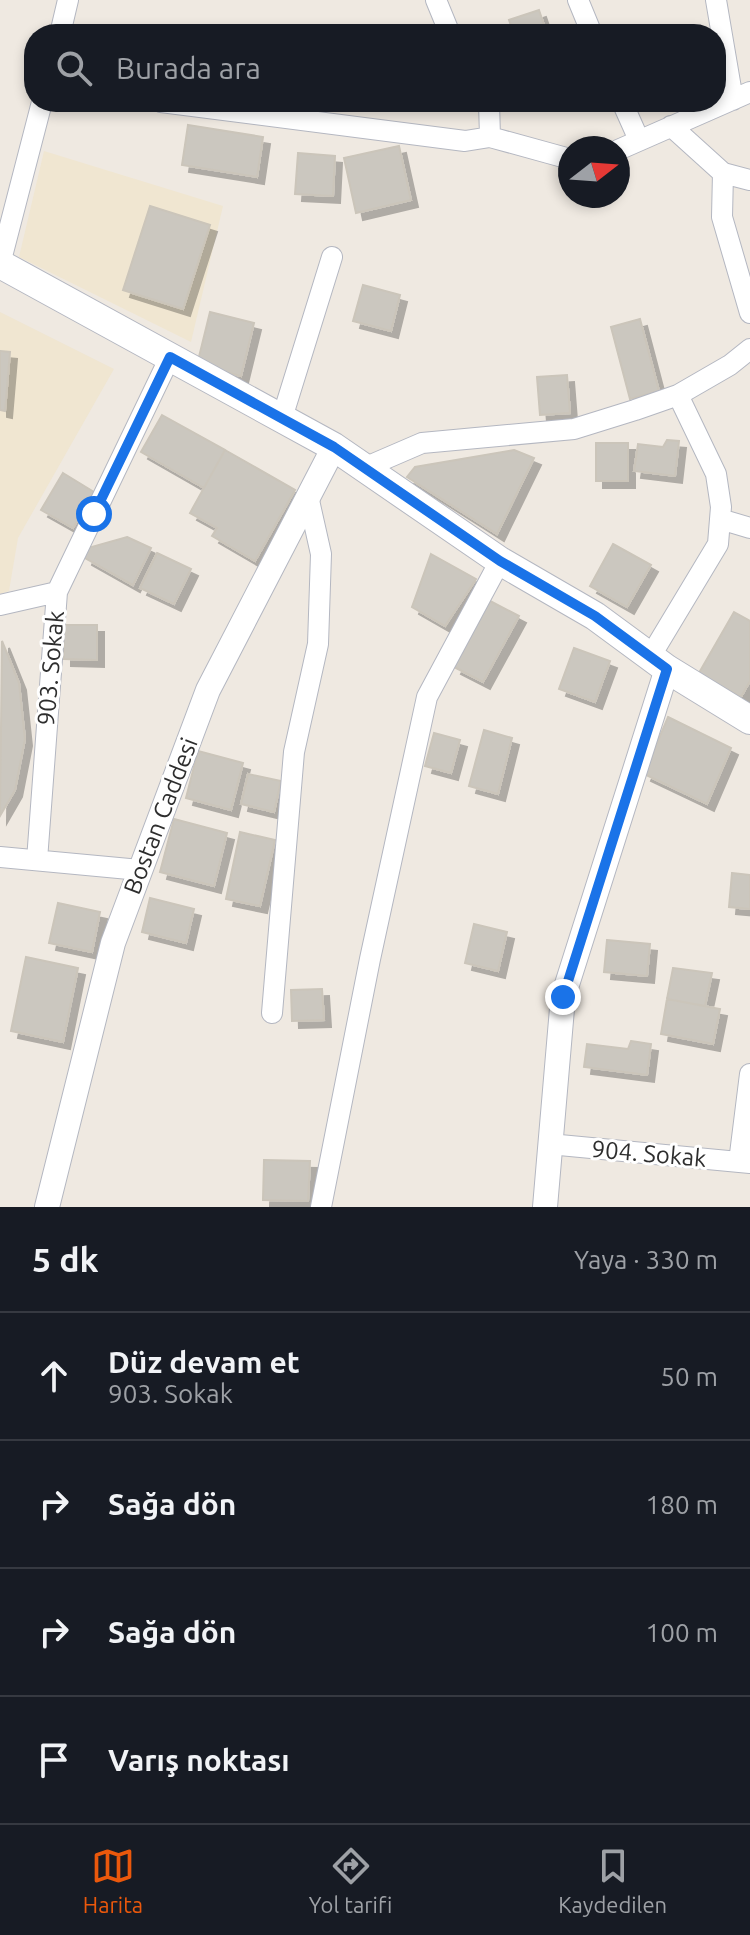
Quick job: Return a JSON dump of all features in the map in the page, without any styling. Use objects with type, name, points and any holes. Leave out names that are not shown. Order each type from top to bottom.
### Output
[{"type":"main road","points":[[0,264],[334,447],[500,561],[595,616],[659,663],[750,720]]},
{"type":"street","points":[[62,24],[68,0]]},
{"type":"street","points":[[436,0],[446,24]]},
{"type":"street","points":[[578,0],[588,24]]},
{"type":"street","points":[[716,0],[722,24]]},
{"type":"street","points":[[726,37],[742,96]]},
{"type":"street","points":[[0,264],[39,112]]},
{"type":"street","points":[[239,112],[465,141],[490,137],[558,156]]},
{"type":"street","points":[[489,112],[490,137]]},
{"type":"street","points":[[626,112],[639,140]]},
{"type":"street","points":[[630,144],[704,112]]},
{"type":"street","points":[[671,126],[723,173],[750,180]]},
{"type":"street","points":[[723,173],[722,217],[750,313]]},
{"type":"street","points":[[282,418],[332,257]]},
{"type":"street","points":[[364,468],[422,443],[574,429],[678,395],[730,365],[750,349]]},
{"type":"street","name":"903. Sokak","points":[[37,860],[57,592],[170,357]]},
{"type":"street","points":[[545,1207],[563,997],[659,663],[718,544],[721,507],[716,474],[678,395]]},
{"type":"street","name":"Bostan Caddesi","points":[[47,1207],[113,943],[140,870],[208,690],[334,447]]},
{"type":"street","points":[[272,1013],[294,752],[318,644],[321,554],[308,496]]},
{"type":"street","points":[[720,519],[750,528]]},
{"type":"street","points":[[321,1207],[427,697],[500,561]]},
{"type":"street","points":[[0,605],[57,592]]},
{"type":"street","points":[[0,857],[140,870]]},
{"type":"street","points":[[744,1163],[750,1074]]},
{"type":"street","name":"904. Sokak","points":[[549,1144],[744,1163]]},
{"type":"shaded area","points":[[44,151],[223,206],[191,342],[19,257]]},
{"type":"shaded area","points":[[0,312],[114,369],[18,538],[9,591],[0,594]]},
{"type":"building","points":[[539,10],[544,24],[510,24],[509,20]]},
{"type":"building","points":[[188,125],[263,137],[257,177],[182,165]]},
{"type":"building","points":[[399,146],[411,200],[356,213],[344,158]]},
{"type":"building","points":[[298,153],[335,156],[333,196],[295,194]]},
{"type":"building","points":[[150,206],[210,225],[183,309],[123,290]]},
{"type":"building","points":[[363,285],[400,295],[391,331],[353,321]]},
{"type":"building","points":[[210,312],[254,323],[241,376],[197,365]]},
{"type":"building","points":[[640,319],[659,391],[630,399],[611,327]]},
{"type":"building","points":[[0,351],[10,352],[5,411],[0,410]]},
{"type":"building","points":[[567,375],[570,413],[540,415],[537,377]]},
{"type":"building","points":[[162,415],[225,450],[204,488],[141,452]]},
{"type":"building","points":[[667,440],[679,441],[675,476],[634,471],[638,444],[663,447]]},
{"type":"building","points":[[596,443],[628,443],[628,481],[596,481]]},
{"type":"building","points":[[225,450],[295,490],[255,561],[212,536],[217,528],[190,513]]},
{"type":"building","points":[[514,450],[534,458],[497,534],[407,477],[415,467]]},
{"type":"building","points":[[63,473],[94,492],[73,528],[41,510]]},
{"type":"building","points":[[127,537],[151,548],[133,585],[85,558],[88,548]]},
{"type":"building","points":[[613,544],[651,565],[627,607],[590,586]]},
{"type":"building","points":[[157,553],[191,569],[174,604],[140,588]]},
{"type":"building","points":[[431,554],[476,579],[445,626],[412,607]]},
{"type":"building","points":[[490,601],[519,616],[483,682],[454,667]]},
{"type":"building","points":[[734,612],[750,621],[750,681],[741,697],[699,673]]},
{"type":"building","points":[[64,625],[97,625],[97,660],[64,659]]},
{"type":"building","points":[[2,641],[19,683],[25,739],[15,790],[0,816]]},
{"type":"building","points":[[574,648],[610,661],[595,702],[559,689]]},
{"type":"building","points":[[668,717],[731,748],[707,804],[644,774]]},
{"type":"building","points":[[484,730],[512,738],[498,794],[469,786]]},
{"type":"building","points":[[434,733],[460,740],[451,773],[425,766]]},
{"type":"building","points":[[198,751],[243,763],[231,810],[186,798]]},
{"type":"building","points":[[248,774],[281,781],[274,812],[241,804]]},
{"type":"building","points":[[174,819],[227,833],[214,886],[160,872]]},
{"type":"building","points":[[240,832],[275,840],[260,906],[226,899]]},
{"type":"building","points":[[732,873],[750,875],[750,909],[729,907]]},
{"type":"building","points":[[150,898],[194,909],[186,943],[142,932]]},
{"type":"building","points":[[58,903],[100,912],[92,952],[49,943]]},
{"type":"building","points":[[474,924],[507,932],[498,971],[465,963]]},
{"type":"building","points":[[607,940],[650,944],[647,976],[604,972]]},
{"type":"building","points":[[26,957],[78,968],[63,1042],[11,1031]]},
{"type":"building","points":[[673,968],[712,973],[705,1006],[667,999]]},
{"type":"building","points":[[322,989],[324,1020],[292,1021],[291,990]]},
{"type":"building","points":[[667,999],[720,1009],[713,1044],[661,1034]]},
{"type":"building","points":[[631,1041],[651,1044],[647,1075],[584,1067],[587,1044],[628,1049]]},
{"type":"building","points":[[264,1160],[310,1161],[308,1201],[263,1200]]},
{"type":"route","points":[[94,514],[170,357],[334,447],[500,561],[595,616],[667,669],[563,997]]}]
